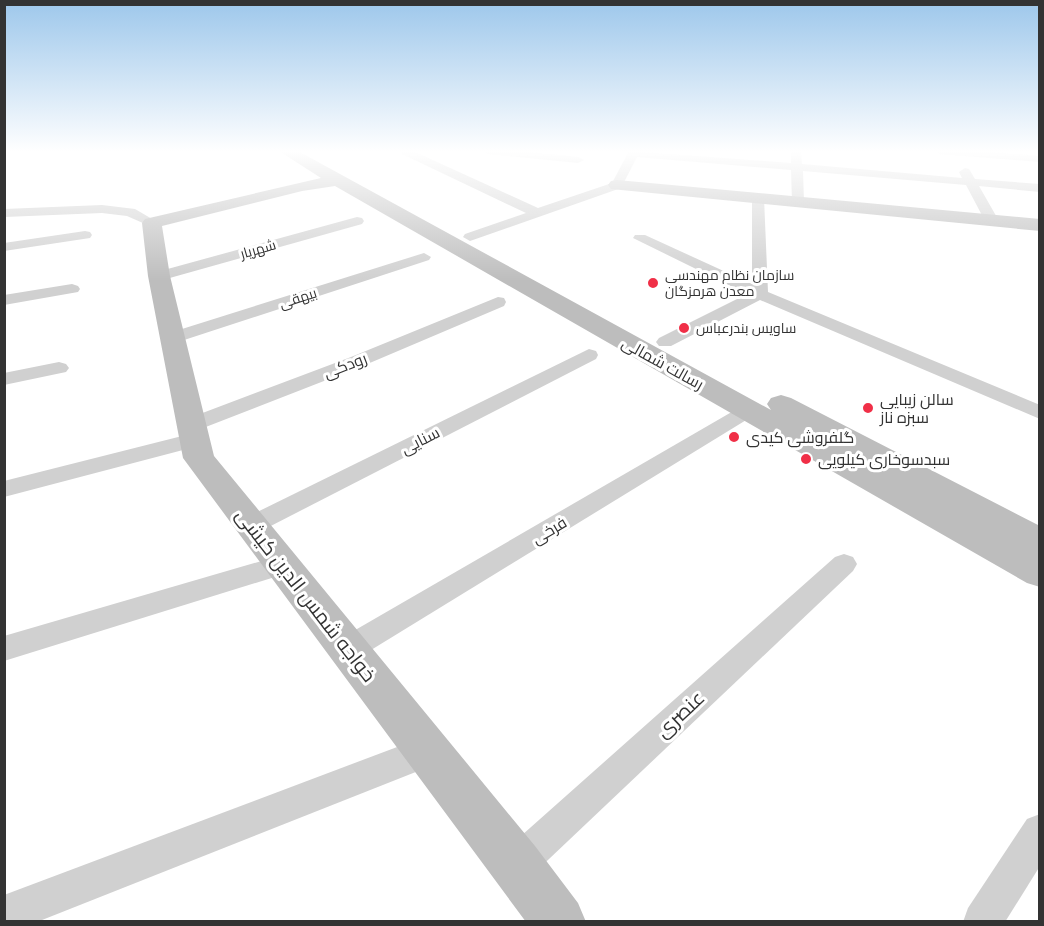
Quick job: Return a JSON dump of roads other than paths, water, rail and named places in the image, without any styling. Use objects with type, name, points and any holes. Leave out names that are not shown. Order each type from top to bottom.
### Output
[{"type":"main road","points":[[152,223],[246,194]]},
{"type":"main road","name":"رسالت شمالی","points":[[359,194],[1040,573]]},
{"type":"main road","name":"رسالت شمالی","points":[[371,194],[470,237],[1040,542]]},
{"type":"main road","points":[[717,194],[1040,225]]},
{"type":"main road","name":"خواجه شمس الدين كيشی","points":[[152,223],[159,276],[199,458],[517,864],[559,921]]},
{"type":"street","points":[[497,194],[537,213]]},
{"type":"street","points":[[470,237],[591,194]]},
{"type":"street","points":[[798,194],[798,202]]},
{"type":"street","points":[[976,194],[992,221]]},
{"type":"street","points":[[758,198],[760,294]]},
{"type":"street","points":[[7,213],[102,208],[130,212],[152,223]]},
{"type":"street","name":"شهریار","points":[[159,276],[357,221]]},
{"type":"street","points":[[4,247],[85,235]]},
{"type":"street","points":[[640,238],[760,294],[1040,413]]},
{"type":"street","name":"بیهقی","points":[[172,338],[423,257]]},
{"type":"street","points":[[4,300],[72,289]]},
{"type":"street","points":[[665,342],[760,294]]},
{"type":"street","name":"رودکی","points":[[4,489],[193,432],[498,302]]},
{"type":"street","name":"سنایی","points":[[252,525],[588,355]]},
{"type":"street","points":[[4,379],[59,368]]},
{"type":"street","name":"فرخی","points":[[348,649],[749,410]]},
{"type":"street","name":"عنصری","points":[[517,864],[844,564]]},
{"type":"street","points":[[4,649],[282,565]]},
{"type":"street","points":[[4,915],[429,751]]},
{"type":"street","points":[[982,921],[1040,832]]},
{"type":"place","name":"سازمان نظام مهندسی معدن هرمزگان","points":[[653,283]]},
{"type":"place","name":"ساویس بندرعباس","points":[[684,328]]},
{"type":"place","name":"سالن زیبایی سبزه ناز","points":[[868,408]]},
{"type":"place","name":"گلفروشی کیدی","points":[[734,437]]},
{"type":"place","name":"سبدسوخاری کیلویی","points":[[806,459]]}]
